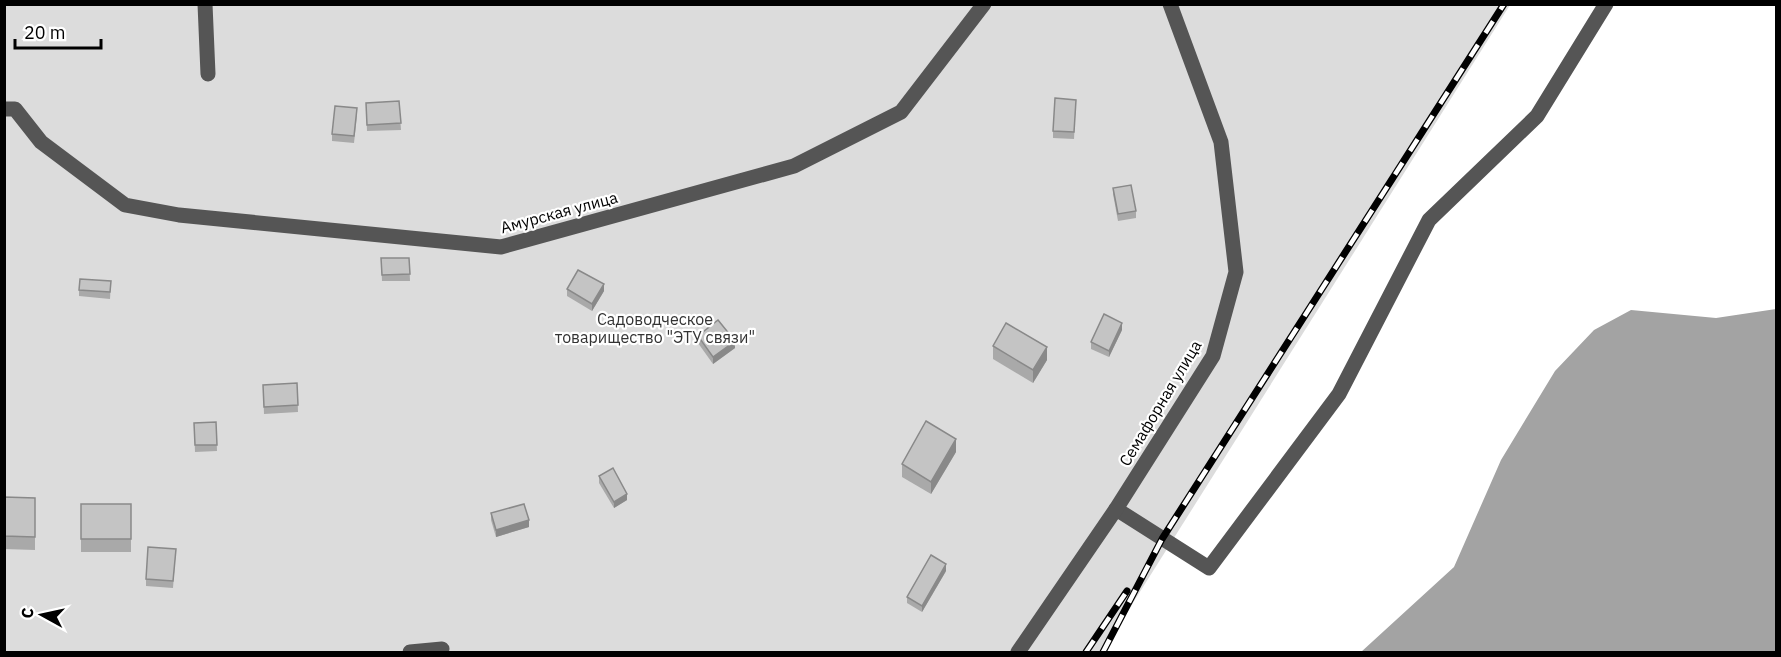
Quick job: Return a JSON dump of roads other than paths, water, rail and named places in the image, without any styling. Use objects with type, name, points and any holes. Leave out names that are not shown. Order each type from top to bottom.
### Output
[{"type":"street","points":[[205,4],[208,75]]},
{"type":"street","name":"Амурская улица","points":[[4,94],[10,109],[41,142],[125,205],[179,215],[501,247],[804,160],[901,112],[984,4]]},
{"type":"street","name":"Семафорная улица","points":[[1018,652],[1116,509],[1213,356],[1236,272],[1221,142],[1170,4]]},
{"type":"street","points":[[1116,509],[1209,568],[1339,394],[1429,220],[1537,116],[1606,4]]},
{"type":"street","points":[[410,652],[442,649]]},
{"type":"railway","points":[[1103,652],[1162,539],[1504,4]]},
{"type":"railway","points":[[1086,652],[1127,591]]},
{"type":"park label","name":"Садоводческое товарищество \"ЭТУ связи\"","points":[[655,328]]}]
